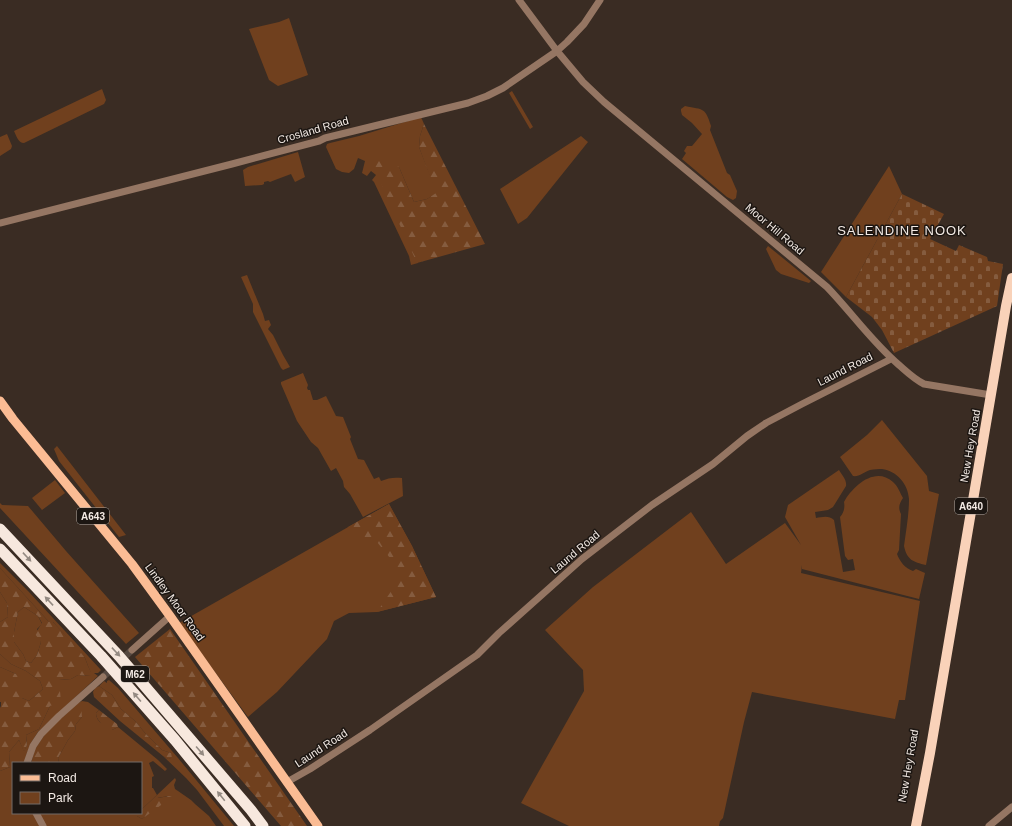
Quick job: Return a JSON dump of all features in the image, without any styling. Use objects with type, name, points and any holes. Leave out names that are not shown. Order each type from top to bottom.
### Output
[{"type":"highway","name":"New Hey Road","points":[[916,826],[1012,278]]},
{"type":"highway","name":"M62","points":[[0,529],[119,656],[263,826]]},
{"type":"highway","name":"M62","points":[[0,549],[101,656],[175,740],[245,826]]},
{"type":"highway","name":"New Hey Road","points":[[909,826],[933,697],[953,618]]},
{"type":"main road","name":"Lindley Moor Road","points":[[0,401],[12,419],[132,564],[318,826]]},
{"type":"street","name":"Moor Hill Road","points":[[519,0],[556,51],[583,82],[604,102],[827,287],[891,359],[915,379],[924,384],[991,395]]},
{"type":"street","name":"Crosland Road","points":[[0,223],[240,162],[343,133],[468,103],[503,88],[556,51],[584,24],[600,0]]},
{"type":"street","name":"Laund Road","points":[[287,782],[370,730],[477,655],[582,559],[652,505],[713,464],[747,436],[766,423],[891,359]]},
{"type":"street","points":[[132,650],[170,616]]},
{"type":"street","points":[[27,762],[33,746],[40,734],[103,677]]},
{"type":"street","points":[[989,826],[1012,808]]},
{"type":"street","points":[[37,814],[43,826]]},
{"type":"green space","points":[[289,18],[308,75],[278,86],[269,80],[249,29],[279,22]]},
{"type":"green space","points":[[102,89],[106,100],[104,104],[24,143],[20,142],[14,131]]},
{"type":"green space","points":[[512,91],[533,127],[530,129],[509,93]]},
{"type":"green space","points":[[685,106],[703,110],[707,115],[711,126],[710,130],[727,173],[730,175],[737,191],[736,198],[733,200],[727,197],[682,159],[686,153],[684,151],[687,146],[692,146],[702,134],[682,115],[681,109]]},
{"type":"green space","points":[[421,117],[424,124],[420,136],[419,147],[437,193],[427,199],[414,202],[399,167],[418,263],[411,265],[409,256],[372,180],[376,175],[371,171],[367,176],[362,173],[365,161],[358,158],[354,169],[349,173],[336,169],[326,147],[327,144],[330,143],[359,136]]},
{"type":"green space","points":[[424,124],[485,244],[417,263],[372,163],[377,160],[386,160],[399,167],[414,202],[427,199],[436,193],[419,147],[420,136]]},
{"type":"green space","points":[[7,134],[12,146],[11,149],[0,156],[0,137]]},
{"type":"green space","points":[[581,136],[588,142],[527,218],[518,224],[500,189]]},
{"type":"green space","points":[[298,152],[305,177],[295,182],[291,174],[270,182],[264,182],[262,185],[245,186],[243,170],[248,167]]},
{"type":"green space","points":[[889,166],[902,194],[846,297],[821,272]]},
{"type":"green space","points":[[902,194],[944,214],[930,239],[956,251],[959,245],[987,257],[988,261],[1003,264],[997,306],[894,353],[882,330],[872,317],[846,297]]},
{"type":"green space","points":[[768,246],[811,281],[809,283],[781,274],[776,270],[766,249]]},
{"type":"green space","points":[[247,275],[265,321],[269,320],[271,325],[268,329],[273,335],[290,367],[283,370],[253,312],[253,304],[241,277]]},
{"type":"green space","points":[[303,373],[308,385],[307,388],[310,390],[313,400],[326,396],[336,416],[343,417],[358,459],[364,460],[374,479],[379,477],[381,481],[391,478],[402,478],[403,496],[363,517],[350,494],[344,487],[343,481],[336,468],[331,471],[318,448],[311,442],[297,421],[281,384],[281,382]]},
{"type":"green space","points":[[882,420],[927,476],[929,491],[939,494],[926,565],[911,560],[905,551],[904,546],[909,499],[904,483],[901,479],[892,472],[882,469],[870,470],[853,476],[840,457],[867,435]]},
{"type":"green space","points":[[57,446],[126,535],[119,537],[59,461],[54,449]]},
{"type":"green space","points":[[839,470],[845,480],[846,486],[833,507],[828,510],[815,512],[816,518],[828,517],[834,520],[843,572],[855,570],[853,559],[848,560],[845,556],[840,517],[844,510],[844,502],[859,484],[872,477],[879,476],[893,482],[903,498],[899,506],[901,514],[899,550],[897,554],[898,557],[903,564],[913,571],[916,569],[925,573],[919,599],[802,569],[802,565],[801,573],[920,601],[905,700],[899,700],[895,719],[752,692],[723,818],[720,821],[719,826],[569,826],[521,803],[584,691],[583,670],[545,630],[593,587],[691,512],[726,564],[785,523],[801,545],[785,517],[788,505]]},
{"type":"green space","points":[[55,480],[65,493],[42,510],[32,498]]},
{"type":"green space","points":[[0,503],[2,505],[28,506],[139,633],[126,644],[0,508]]},
{"type":"green space","points":[[389,504],[412,546],[436,597],[377,612],[349,613],[334,621],[327,639],[277,692],[248,717],[179,623]]},
{"type":"green space","points":[[389,504],[412,546],[436,597],[377,612],[392,590],[398,577],[390,558],[377,542],[369,541],[347,530],[348,527]]},
{"type":"green space","points":[[0,563],[101,670],[98,673],[94,673],[98,676],[38,732],[31,743],[24,762],[12,762],[12,814],[35,814],[40,826],[0,826],[0,771],[10,767],[9,752],[19,740],[24,751],[27,745],[26,735],[39,729],[50,706],[59,680],[71,679],[78,675],[91,676],[91,673],[85,658],[53,622],[49,622],[0,568]]},
{"type":"green space","points":[[0,568],[49,622],[53,622],[78,649],[85,658],[91,672],[91,676],[78,675],[71,679],[59,680],[61,702],[50,706],[39,729],[26,735],[27,745],[24,752],[19,740],[9,752],[10,767],[0,771],[0,667],[16,674],[24,689],[22,698],[29,701],[43,689],[40,681],[26,671],[11,664],[0,654],[0,622],[8,617],[7,603],[0,592]],"holes":[[[24,607],[38,616],[42,623],[35,634],[41,642],[37,655],[31,663],[26,661],[23,654],[14,642],[14,632],[18,612]]]},
{"type":"green space","points":[[0,592],[7,603],[8,617],[0,622]]},
{"type":"green space","points":[[24,607],[38,616],[42,624],[37,629],[41,642],[37,655],[31,663],[26,661],[23,654],[14,642],[14,632],[18,612]]},
{"type":"green space","points":[[170,629],[307,826],[281,826],[135,657]]},
{"type":"green space","points":[[0,654],[11,664],[26,671],[40,681],[43,689],[29,701],[22,698],[16,674],[0,667]]},
{"type":"green space","points":[[109,680],[118,688],[178,758],[234,826],[224,826],[197,790],[163,756],[168,759],[171,758],[171,753],[162,750],[135,721],[121,709],[112,695],[99,686],[104,681],[107,683]]},
{"type":"green space","points":[[99,686],[112,695],[121,709],[135,721],[162,750],[171,753],[172,758],[168,759],[163,756],[120,721],[94,697],[93,692],[95,688]]},
{"type":"green space","points":[[82,701],[88,702],[99,710],[96,713],[96,716],[101,723],[112,730],[118,727],[167,769],[165,771],[153,761],[149,763],[154,776],[152,777],[152,788],[157,795],[142,809],[142,762],[59,762],[58,758],[75,731],[76,724],[82,717],[78,703]]},
{"type":"green space","points":[[78,703],[81,705],[82,717],[76,724],[75,731],[58,758],[59,762],[31,762],[35,749],[47,731]]},
{"type":"green space","points":[[99,710],[117,724],[118,727],[108,731],[103,728],[96,715]]},
{"type":"green space","points":[[175,778],[175,789],[191,800],[209,816],[216,826],[46,826],[40,814],[137,814],[137,816],[142,819],[169,796],[157,798],[157,795]]},
{"type":"green space","points":[[157,795],[158,798],[169,796],[172,797],[142,819],[137,816],[137,814],[142,814],[142,809]]},
{"type":"tunnel","points":[[103,677],[132,650]]},
{"type":"district","name":"SALENDINE NOOK","points":[[902,230]]}]
